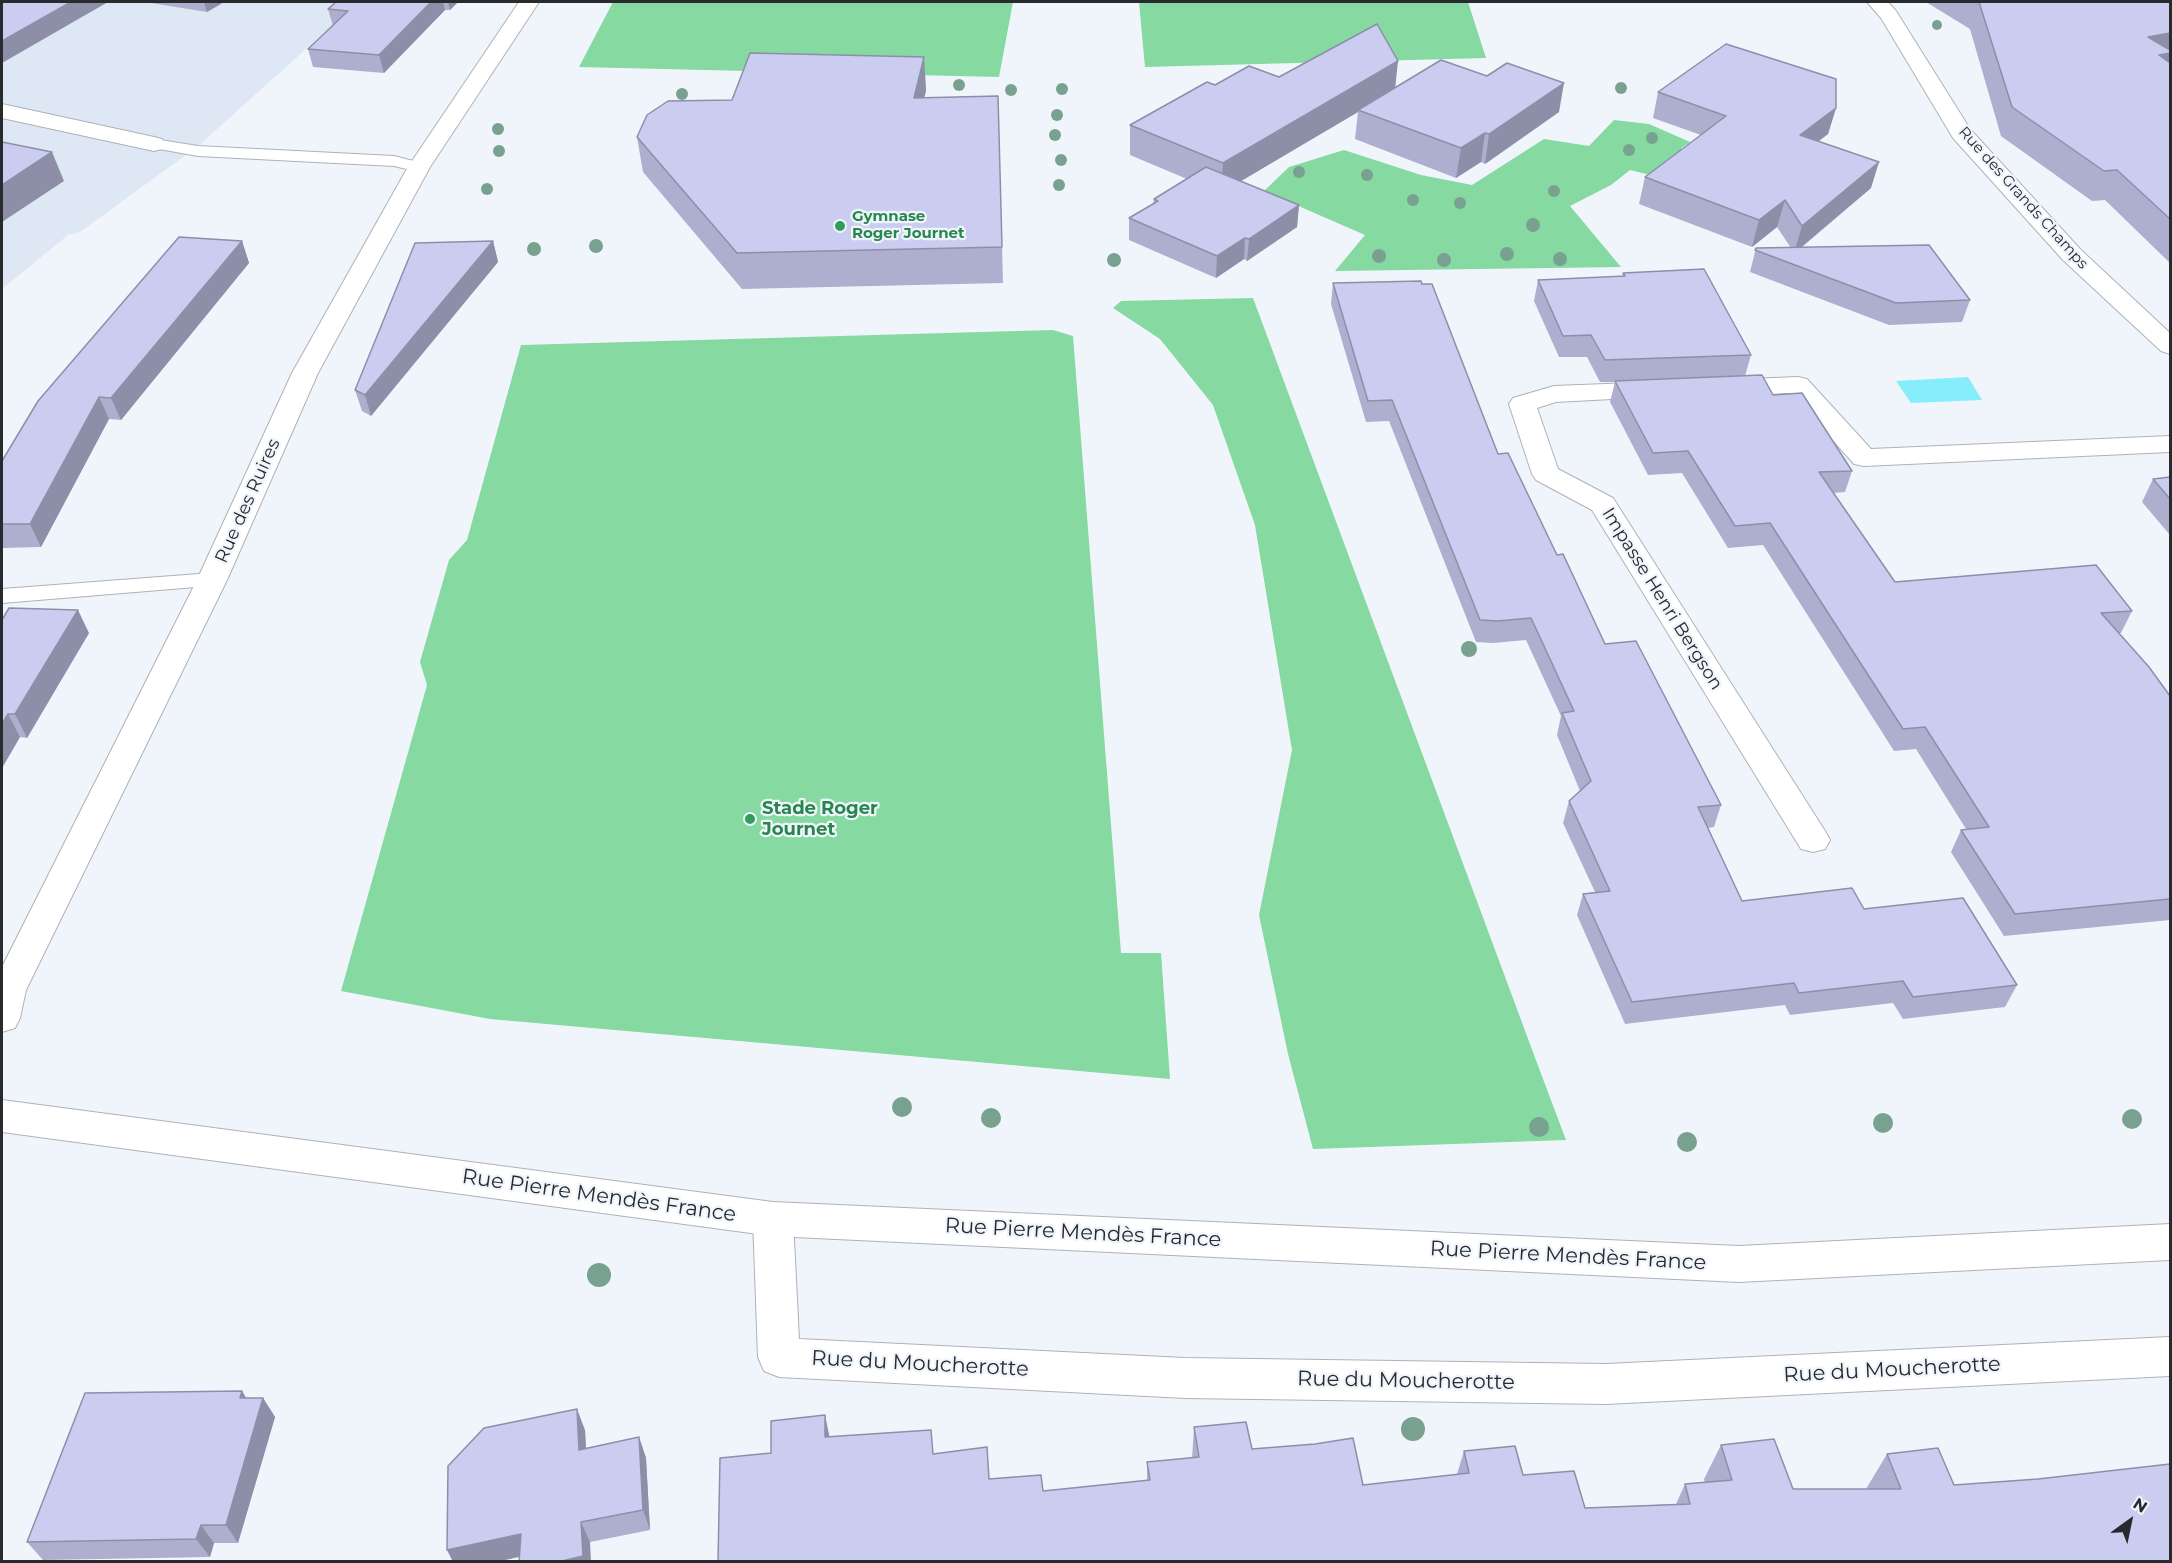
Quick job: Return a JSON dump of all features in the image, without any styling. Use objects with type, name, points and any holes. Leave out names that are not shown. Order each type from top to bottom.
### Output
[{"type":"street","name":"Rue des Ruires","points":[[2,1018],[8,990],[212,580],[306,373],[419,167],[529,2]]},
{"type":"street","name":"Rue des Grands Champs","points":[[1877,2],[1889,15],[1961,133],[2072,255],[2170,346]]},
{"type":"street","points":[[2,111],[154,144]]},
{"type":"street","name":"Impasse Henri Bergson","points":[[1813,840],[1603,504],[1546,474],[1522,404],[1554,394],[1798,385],[1864,458],[2170,444]]},
{"type":"street","name":"Rue Pierre Mendès France","points":[[2,1116],[772,1219],[1739,1264],[2170,1242]]},
{"type":"street","name":"Rue du Moucherotte","points":[[772,1219],[779,1357],[1185,1378],[1606,1384],[2170,1356]]},
{"type":"lane","points":[[154,144],[198,151],[394,161],[419,167]]},
{"type":"lane","points":[[2,596],[212,580]]},
{"type":"shaded area","points":[[2,2],[357,2],[197,147],[80,232],[68,235],[2,289]]},
{"type":"green space","points":[[613,2],[1013,2],[999,77],[579,67]]},
{"type":"green space","points":[[1139,2],[1468,2],[1486,58],[1145,67]]},
{"type":"green space","points":[[1614,120],[1649,124],[1690,142],[1681,148],[1682,158],[1654,176],[1630,170],[1611,185],[1570,206],[1621,267],[1335,271],[1365,235],[1264,191],[1289,167],[1344,150],[1421,175],[1472,185],[1544,139],[1589,146]]},
{"type":"green space","points":[[1253,298],[1566,1140],[1313,1149],[1288,1054],[1259,915],[1292,750],[1255,525],[1213,405],[1160,339],[1113,308],[1121,301]]},
{"type":"green space","name":"Stade Roger Journet","points":[[1053,330],[1073,336],[1121,953],[1161,953],[1170,1079],[490,1019],[341,991],[427,685],[420,662],[449,560],[467,540],[521,345]]},
{"type":"water","points":[[1968,377],[1982,400],[1911,403],[1896,381]]},
{"type":"building","points":[[2,2],[71,2],[2,41]]},
{"type":"building","points":[[336,2],[431,2],[379,55],[308,49],[348,11],[328,9]]},
{"type":"building","points":[[1979,2],[2170,2],[2170,33],[2148,37],[2170,50],[2170,53],[2159,55],[2170,63],[2170,219],[2117,170],[2104,171],[2012,107]]},
{"type":"building","points":[[1377,24],[1398,61],[1223,163],[1130,125],[1207,82],[1215,85],[1249,66],[1279,77]]},
{"type":"building","points":[[1726,44],[1836,79],[1836,108],[1800,135],[1879,162],[1802,226],[1785,200],[1759,220],[1645,177],[1726,116],[1658,92]]},
{"type":"building","name":"Gymnase Roger Journet","points":[[750,53],[924,57],[914,98],[998,96],[1002,247],[737,253],[637,137],[647,115],[668,101],[732,100]]},
{"type":"building","points":[[1441,60],[1487,76],[1507,63],[1564,83],[1489,134],[1485,133],[1461,148],[1358,110]]},
{"type":"building","points":[[2,142],[52,152],[2,185]]},
{"type":"building","points":[[1206,167],[1299,205],[1249,239],[1245,238],[1217,256],[1129,218],[1158,201],[1154,199]]},
{"type":"building","points":[[179,237],[242,241],[111,398],[99,397],[30,524],[2,524],[2,461],[38,401]]},
{"type":"building","points":[[493,241],[365,395],[355,390],[415,243]]},
{"type":"building","points":[[1929,245],[1970,300],[1896,303],[1755,250],[1756,248]]},
{"type":"building","points":[[1704,269],[1751,355],[1605,360],[1591,335],[1563,336],[1538,280],[1625,276],[1623,273]]},
{"type":"building","points":[[1421,281],[1422,284],[1432,284],[1498,454],[1508,453],[1557,555],[1563,554],[1605,644],[1636,641],[1721,805],[1698,807],[1742,901],[1852,888],[1864,909],[1963,898],[2017,985],[1913,997],[1903,981],[1799,993],[1794,983],[1632,1002],[1583,894],[1610,891],[1569,801],[1591,781],[1562,713],[1574,711],[1531,618],[1480,620],[1392,400],[1368,401],[1333,283]]},
{"type":"building","points":[[1762,375],[1773,395],[1802,393],[1852,471],[1819,472],[1895,582],[2096,565],[2132,611],[2101,613],[2149,667],[2170,696],[2170,899],[2015,914],[1961,830],[1989,827],[1925,727],[1903,729],[1770,523],[1735,526],[1688,451],[1653,453],[1615,381]]},
{"type":"building","points":[[2170,477],[2170,499],[2153,479]]},
{"type":"building","points":[[9,608],[78,610],[15,714],[8,714],[2,724],[2,620]]},
{"type":"building","points":[[242,1391],[240,1398],[263,1398],[226,1525],[201,1525],[196,1539],[27,1542],[85,1393]]},
{"type":"building","points":[[577,1409],[579,1450],[639,1437],[643,1510],[581,1522],[583,1556],[558,1562],[519,1562],[521,1534],[447,1550],[448,1466],[484,1428]]},
{"type":"building","points":[[825,1415],[825,1437],[931,1430],[933,1454],[987,1447],[989,1479],[1041,1475],[1043,1491],[1150,1480],[1147,1462],[1199,1457],[1194,1427],[1246,1422],[1252,1449],[1315,1444],[1353,1438],[1363,1485],[1469,1473],[1464,1451],[1515,1446],[1523,1475],[1574,1471],[1585,1508],[1690,1504],[1685,1484],[1732,1480],[1721,1445],[1774,1439],[1793,1489],[1901,1489],[1887,1454],[1938,1448],[1954,1485],[2038,1479],[2170,1464],[2170,1562],[718,1562],[720,1458],[771,1453],[771,1421]]},
{"type":"place","name":"Gymnase Roger Journet","points":[[840,226]]},
{"type":"place","name":"Stade Roger Journet","points":[[750,819]]}]
